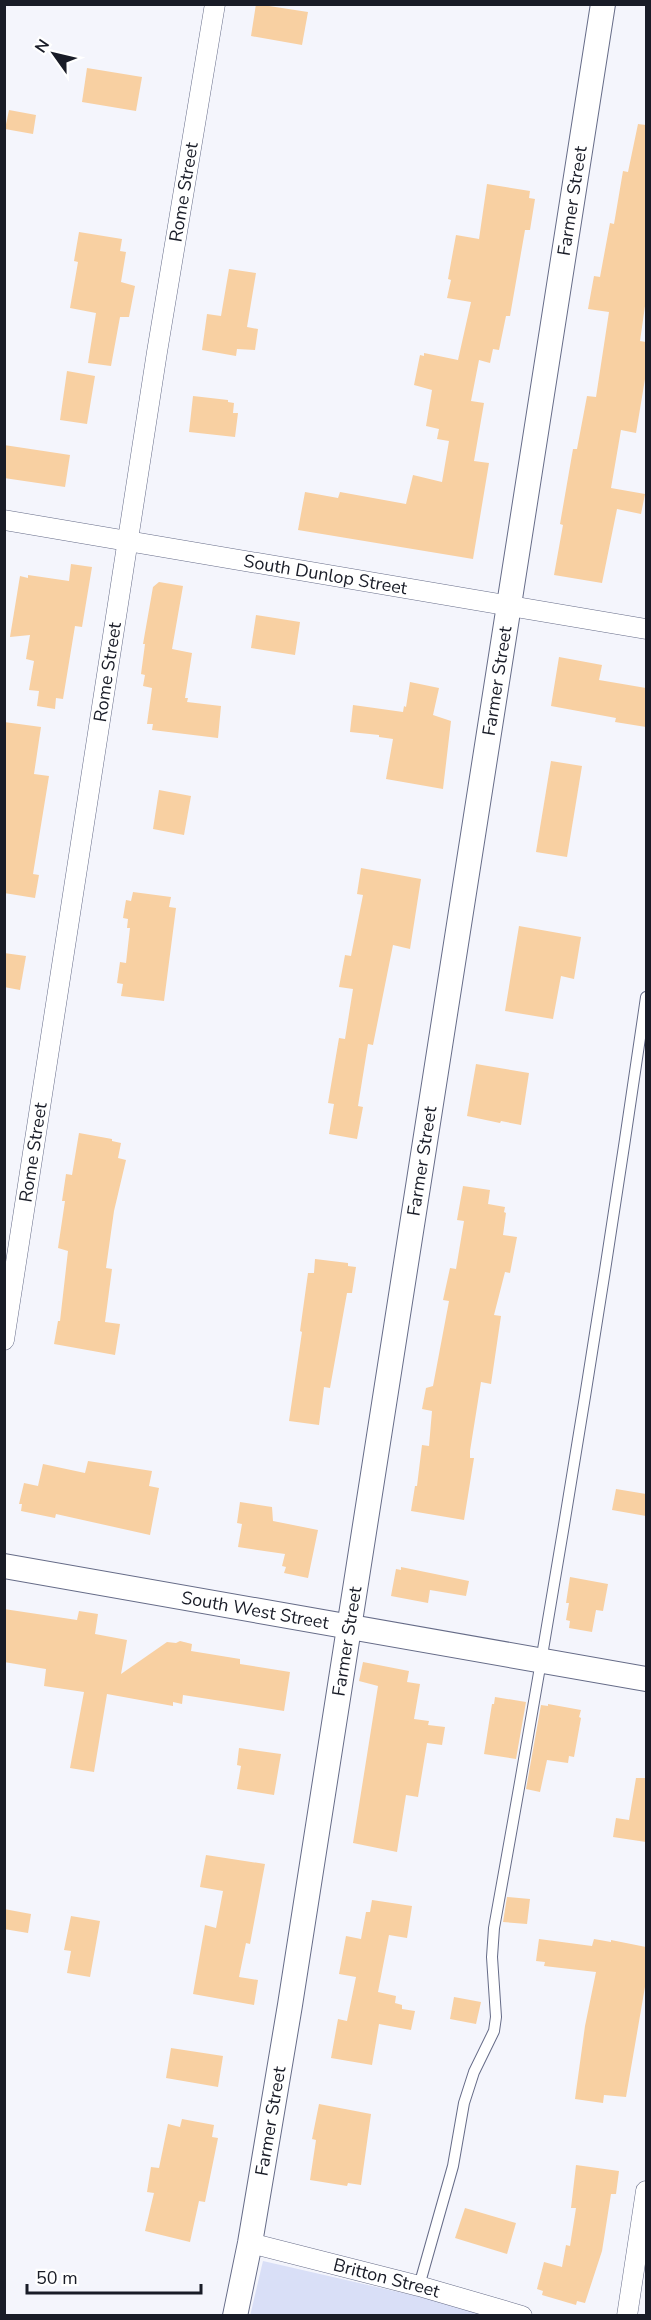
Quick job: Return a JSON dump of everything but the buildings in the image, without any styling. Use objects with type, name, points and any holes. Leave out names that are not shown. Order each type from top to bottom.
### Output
[{"type":"street","name":"Rome Street","points":[[4,1340],[157,352],[215,4]]},
{"type":"street","name":"Farmer Street","points":[[235,2316],[250,2243],[349,1626],[603,4]]},
{"type":"street","name":"South Dunlop Street","points":[[4,520],[646,629]]},
{"type":"street","name":"South West Street","points":[[4,1566],[646,1679]]},
{"type":"street","points":[[627,2316],[646,2191]]},
{"type":"street","name":"Britton Street","points":[[250,2243],[419,2286],[522,2316]]},
{"type":"lane","points":[[419,2286],[453,2166],[464,2103],[474,2072],[494,2031],[496,2017],[492,1957],[494,1928],[542,1660],[582,1417],[646,998]]},
{"type":"shaded area","points":[[263,2261],[499,2315],[250,2316]]}]
